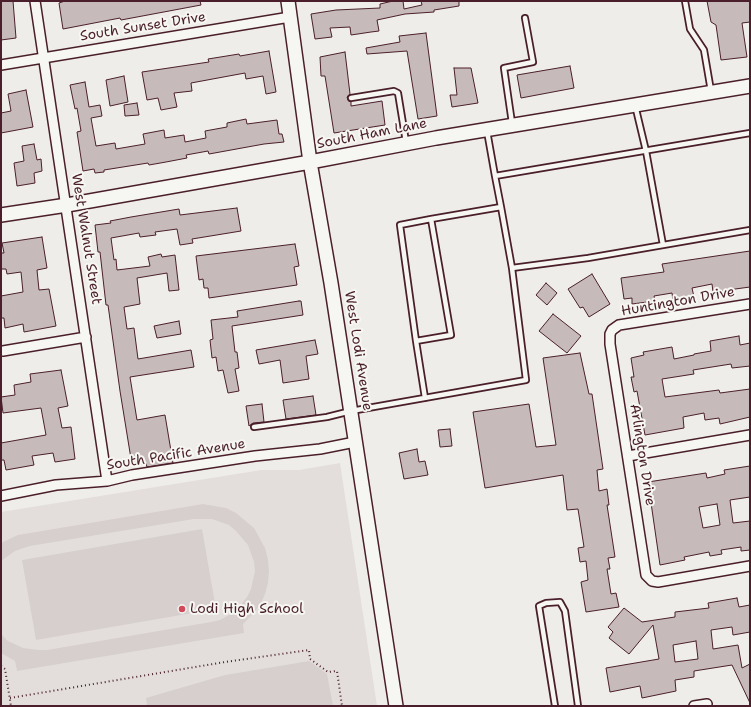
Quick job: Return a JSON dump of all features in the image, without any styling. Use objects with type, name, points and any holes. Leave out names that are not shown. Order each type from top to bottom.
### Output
[{"type":"main road","name":"West Lodi Avenue","points":[[288,1],[310,162],[331,283],[396,706]]},
{"type":"main road","name":"South Ham Lane","points":[[1,215],[310,162],[407,143],[750,86]]},
{"type":"street","name":"West Walnut Street","points":[[35,1],[107,480]]},
{"type":"street","name":"South Sunset Drive","points":[[1,65],[290,17]]},
{"type":"street","name":"Huntington Drive","points":[[612,330],[619,325],[750,304]]},
{"type":"street","name":"Arlington Drive","points":[[612,330],[610,334],[610,344],[646,576],[652,582],[658,582],[750,566]]},
{"type":"street","points":[[3,350],[86,337]]},
{"type":"street","points":[[628,456],[750,435]]},
{"type":"street","name":"South Pacific Avenue","points":[[1,496],[56,486],[107,480],[139,473],[255,456],[320,449],[355,442]]},
{"type":"street","points":[[694,706],[707,704]]},
{"type":"lane","points":[[685,1],[690,29],[704,50],[711,92]]},
{"type":"lane","points":[[513,125],[504,68],[533,62],[525,18]]},
{"type":"lane","points":[[351,98],[394,91],[398,94],[407,143]]},
{"type":"lane","points":[[635,105],[646,150],[663,245]]},
{"type":"lane","points":[[254,427],[327,417],[351,411],[526,380],[512,268],[486,130]]},
{"type":"lane","points":[[495,176],[750,133]]},
{"type":"lane","points":[[425,398],[400,225],[501,207]]},
{"type":"lane","points":[[416,341],[452,335],[431,219]]},
{"type":"lane","points":[[512,268],[546,264],[750,230]]},
{"type":"lane","points":[[555,706],[539,606],[546,603],[560,602],[565,611],[578,706]]},
{"type":"path","points":[[10,698],[225,662],[309,650],[310,659],[328,672],[337,671],[342,706]]},
{"type":"path","points":[[1,666],[5,669],[12,706]]},
{"type":"shaded area","name":"Lodi High School","points":[[340,463],[377,706],[1,706],[1,512],[261,470],[299,470]]},
{"type":"shaded area","points":[[203,504],[226,508],[236,513],[254,528],[265,548],[269,571],[268,583],[260,605],[243,624],[244,633],[17,671],[15,661],[1,653],[1,634],[8,641],[23,648],[47,650],[211,622],[220,620],[236,611],[247,597],[251,589],[255,571],[254,562],[248,545],[236,531],[229,525],[212,519],[194,519],[30,546],[15,551],[1,561],[1,543],[18,535]]},
{"type":"shaded area","points":[[202,529],[216,609],[36,640],[22,560]]},
{"type":"shaded area","points":[[309,661],[327,674],[333,706],[147,706],[146,698],[225,675]]},
{"type":"building","points":[[1,1],[13,1],[16,38],[1,40]]},
{"type":"building","points":[[65,1],[200,1],[201,5],[63,29],[59,3]]},
{"type":"building","points":[[393,1],[403,1],[404,9],[422,5],[421,1],[459,1],[459,6],[434,10],[434,12],[405,14],[377,20],[379,31],[351,35],[350,27],[330,28],[332,37],[315,39],[311,14],[336,10],[380,8],[380,4]]},
{"type":"building","points":[[707,1],[750,1],[750,22],[742,23],[747,57],[721,60],[716,25],[711,22]]},
{"type":"building","points":[[426,33],[437,116],[418,119],[407,51],[367,54],[366,48],[400,42],[399,36]]},
{"type":"building","points":[[269,51],[276,92],[266,94],[263,76],[246,79],[245,73],[191,83],[192,91],[174,93],[177,107],[161,110],[158,98],[147,100],[142,72],[209,62],[208,59]]},
{"type":"building","points":[[345,52],[350,94],[347,97],[351,102],[351,106],[382,101],[385,125],[334,133],[325,76],[321,76],[320,57]]},
{"type":"building","points":[[570,66],[574,88],[521,98],[517,75]]},
{"type":"building","points":[[454,68],[471,68],[478,103],[452,107],[450,95],[457,95]]},
{"type":"building","points":[[124,76],[128,102],[110,106],[106,80]]},
{"type":"building","points":[[85,82],[89,107],[100,105],[102,116],[91,118],[96,146],[115,143],[116,149],[145,144],[143,134],[164,130],[165,138],[184,135],[185,142],[206,138],[205,131],[227,127],[227,123],[246,119],[247,124],[277,120],[279,134],[282,134],[284,142],[209,154],[208,151],[186,155],[187,158],[149,165],[148,163],[104,170],[104,172],[95,173],[94,169],[83,171],[77,132],[81,131],[77,108],[75,109],[70,85]]},
{"type":"building","points":[[26,90],[33,127],[1,133],[1,113],[11,111],[8,94]]},
{"type":"building","points":[[137,103],[139,115],[125,116],[124,105]]},
{"type":"building","points":[[34,144],[37,160],[41,159],[42,171],[34,173],[35,183],[17,186],[14,163],[24,161],[22,146]]},
{"type":"building","points":[[237,208],[241,231],[192,239],[193,243],[180,245],[177,229],[155,232],[156,235],[140,237],[139,233],[111,238],[117,270],[150,266],[148,257],[161,254],[162,257],[175,255],[179,290],[169,291],[167,273],[137,278],[140,304],[124,307],[127,329],[134,328],[138,359],[191,350],[194,367],[130,377],[137,420],[165,415],[173,463],[147,467],[146,463],[132,465],[108,305],[106,305],[100,252],[98,252],[95,225],[179,209],[180,215]]},
{"type":"building","points":[[42,237],[47,268],[37,270],[39,290],[49,289],[56,326],[24,332],[23,324],[5,328],[4,318],[1,318],[1,296],[23,292],[21,272],[7,274],[6,269],[1,269],[1,253],[4,253],[2,243]]},
{"type":"building","points":[[295,244],[299,266],[294,267],[297,285],[209,298],[208,288],[204,288],[203,279],[199,280],[196,256]]},
{"type":"building","points":[[750,251],[750,287],[713,292],[712,284],[692,288],[694,297],[673,301],[672,293],[654,296],[655,301],[632,304],[632,298],[624,299],[621,278],[664,272],[662,264]]},
{"type":"building","points":[[592,274],[610,304],[589,317],[583,307],[580,308],[568,289]]},
{"type":"building","points":[[546,283],[557,293],[547,305],[536,295]]},
{"type":"building","points":[[301,301],[303,315],[232,326],[235,352],[237,352],[239,368],[235,369],[239,391],[228,393],[223,370],[218,371],[216,357],[212,358],[210,340],[213,339],[211,320],[238,317],[237,311]]},
{"type":"building","points":[[553,314],[581,336],[567,353],[539,331]]},
{"type":"building","points":[[179,321],[181,334],[157,338],[154,326]]},
{"type":"building","points":[[739,336],[740,345],[750,343],[750,366],[732,368],[731,364],[693,370],[694,374],[662,379],[665,397],[719,390],[720,393],[750,389],[750,417],[720,424],[719,418],[705,420],[704,413],[683,417],[684,428],[645,435],[637,391],[634,392],[631,377],[634,377],[631,358],[644,355],[643,352],[672,347],[674,359],[694,355],[711,351],[710,341]]},
{"type":"building","points":[[315,340],[318,354],[306,356],[309,379],[283,383],[280,360],[259,364],[256,350]]},
{"type":"building","points":[[580,353],[589,394],[592,394],[603,469],[597,470],[599,491],[607,489],[609,505],[607,505],[615,557],[608,558],[610,569],[607,569],[611,594],[616,593],[619,607],[586,612],[581,582],[588,580],[586,561],[580,562],[578,548],[584,547],[578,509],[567,510],[563,475],[485,488],[473,412],[529,404],[536,447],[556,445],[543,358]]},
{"type":"building","points":[[61,370],[68,406],[58,408],[62,428],[71,427],[75,459],[55,462],[53,453],[32,456],[34,465],[6,470],[4,460],[1,460],[1,443],[46,435],[41,408],[3,413],[1,397],[15,395],[14,385],[31,382],[30,374]]},
{"type":"building","points":[[313,396],[316,415],[286,419],[283,400]]},
{"type":"building","points":[[262,404],[264,422],[253,423],[249,426],[246,406]]},
{"type":"building","points":[[450,429],[452,446],[440,447],[438,430]]},
{"type":"building","points":[[417,449],[419,462],[425,461],[428,475],[404,479],[399,453]]},
{"type":"building","points":[[750,466],[750,497],[730,500],[733,523],[750,521],[750,550],[741,551],[741,547],[721,550],[722,554],[710,556],[709,552],[684,557],[685,560],[660,565],[648,482],[706,473],[707,478],[725,474],[724,470]],"holes":[[[717,504],[720,525],[703,528],[699,507]]]},
{"type":"building","points":[[737,598],[739,607],[750,605],[750,632],[733,635],[732,627],[711,630],[713,649],[738,645],[742,668],[750,664],[750,703],[732,665],[694,671],[694,677],[675,680],[676,691],[642,698],[640,686],[610,692],[606,668],[659,659],[653,625],[629,654],[609,638],[613,632],[608,627],[624,608],[642,622],[675,617],[675,612],[709,608],[708,603]],"holes":[[[696,641],[698,659],[675,662],[673,645]]]},
{"type":"place","name":"Lodi High School","points":[[182,609]]}]
